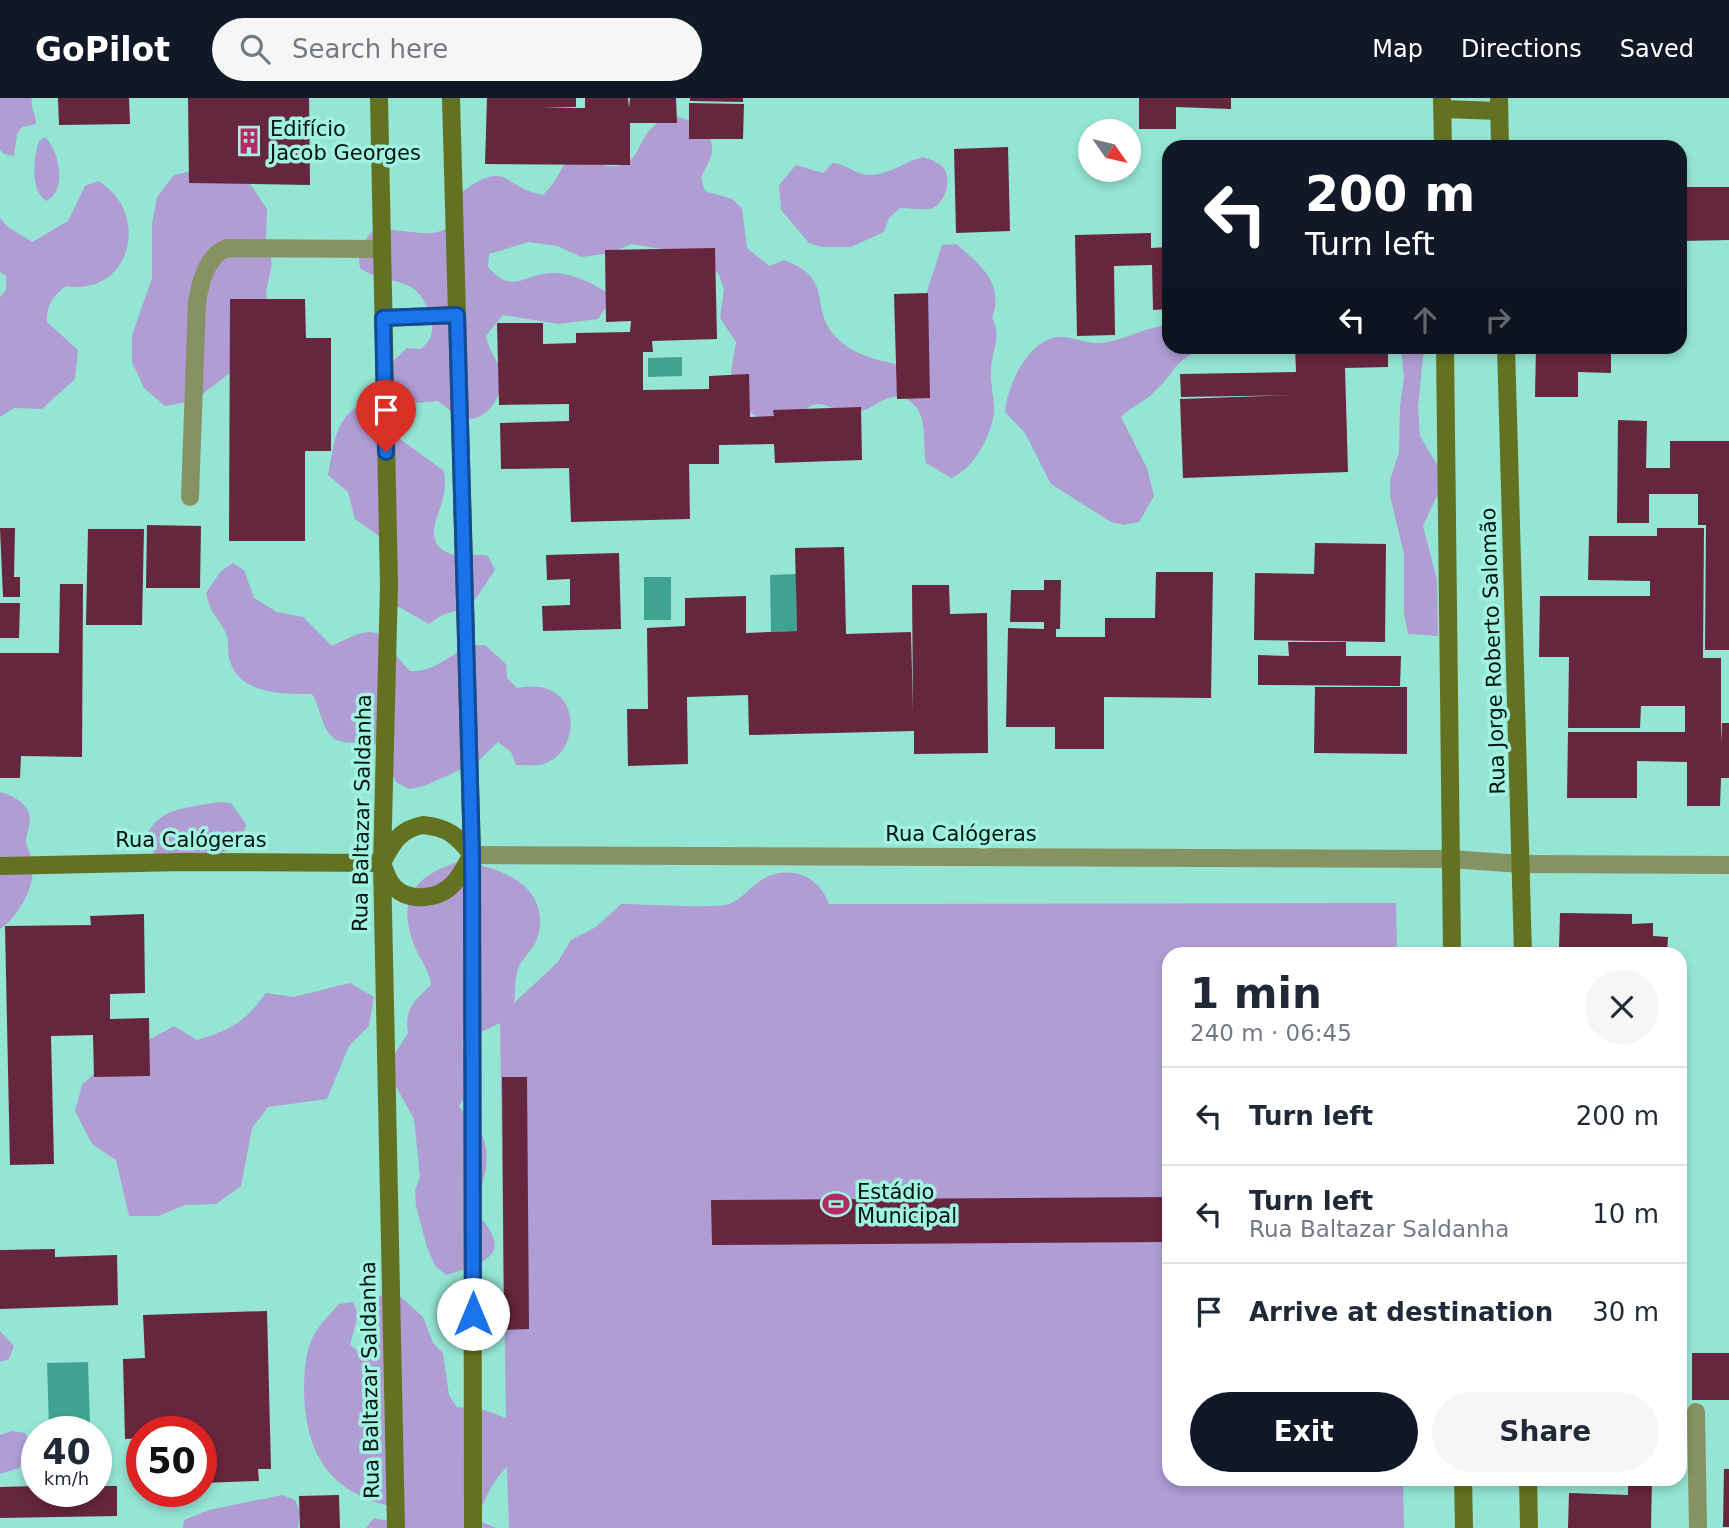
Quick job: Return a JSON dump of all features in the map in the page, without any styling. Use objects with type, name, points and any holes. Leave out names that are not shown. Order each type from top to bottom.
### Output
[{"type":"main road","name":"Rua Baltazar Saldanha","points":[[379,98],[389,585],[382,863],[396,1528]]},
{"type":"main road","points":[[451,98],[472,855],[472,1528]]},
{"type":"main road","points":[[1443,140],[1443,104],[1499,104],[1500,140]]},
{"type":"main road","points":[[383,318],[457,315]]},
{"type":"main road","name":"Rua Jorge Roberto Salomão","points":[[1445,354],[1452,947]]},
{"type":"main road","name":"Rua Jorge Roberto Salomão","points":[[1506,354],[1523,947]]},
{"type":"main road","points":[[423,825],[438,826],[452,832],[472,855],[454,883],[441,893],[426,897],[410,896],[395,889],[382,863],[398,837],[408,828],[423,825]]},
{"type":"main road","name":"Rua Calógeras","points":[[0,866],[184,862],[382,863]]},
{"type":"main road","points":[[1463,1486],[1464,1528]]},
{"type":"main road","points":[[1528,1486],[1529,1528]]},
{"type":"street","points":[[190,497],[197,302],[199,286],[213,257],[227,248],[382,249]]},
{"type":"street","name":"Rua Calógeras","points":[[472,855],[1450,859],[1522,864],[1729,865]]},
{"type":"street","points":[[1696,1412],[1698,1528]]},
{"type":"shaded area","points":[[0,98],[32,98],[36,124],[22,127],[17,134],[14,156],[4,154],[0,150]]},
{"type":"shaded area","points":[[670,115],[692,122],[709,137],[712,152],[701,178],[705,191],[732,199],[742,208],[747,248],[769,266],[784,260],[810,276],[816,285],[827,325],[842,343],[858,353],[903,366],[942,245],[956,244],[981,267],[993,285],[995,295],[992,318],[996,337],[991,375],[994,413],[985,442],[967,468],[951,478],[926,463],[921,417],[914,405],[906,399],[891,397],[854,413],[846,413],[821,404],[807,408],[799,415],[759,418],[747,410],[734,386],[731,371],[736,342],[720,318],[724,289],[711,263],[699,255],[631,244],[611,253],[582,257],[557,246],[529,242],[489,254],[488,267],[505,280],[520,281],[554,273],[567,275],[606,292],[607,306],[598,319],[558,324],[503,315],[486,336],[502,377],[496,401],[484,414],[469,419],[461,417],[438,401],[383,406],[386,368],[407,348],[421,349],[430,338],[432,323],[428,308],[416,290],[405,284],[372,275],[360,268],[361,247],[374,230],[418,233],[442,231],[451,224],[458,212],[462,192],[488,177],[505,178],[543,195],[553,184],[568,158],[582,157],[608,166],[622,165],[636,154],[650,129]]},
{"type":"shaded area","points":[[45,137],[54,151],[59,170],[57,189],[46,201],[37,190],[34,174],[39,141]]},
{"type":"shaded area","points":[[923,157],[939,164],[946,172],[947,183],[942,200],[929,209],[900,208],[889,218],[884,232],[851,247],[822,247],[809,243],[781,210],[779,185],[796,165],[823,173],[833,163],[859,173],[875,175]]},
{"type":"shaded area","points":[[200,169],[227,172],[251,185],[267,209],[266,237],[272,264],[266,292],[269,320],[238,367],[193,401],[165,406],[144,388],[132,362],[132,335],[152,278],[152,224],[157,197],[174,175]]},
{"type":"shaded area","points":[[98,181],[115,195],[125,212],[129,231],[127,249],[119,266],[106,279],[88,286],[66,286],[49,306],[47,322],[78,350],[75,379],[42,409],[14,408],[0,417],[0,297],[6,290],[6,276],[0,272],[0,218],[8,227],[32,242],[68,221],[85,186]]},
{"type":"shaded area","points":[[1162,326],[1162,354],[1191,354],[1180,362],[1152,394],[1121,417],[1147,468],[1154,496],[1139,522],[1124,525],[1111,522],[1051,484],[1025,433],[1005,412],[1010,390],[1021,366],[1038,346],[1048,340],[1064,337],[1102,343]]},
{"type":"shaded area","points":[[1402,354],[1423,354],[1418,408],[1420,436],[1442,473],[1441,487],[1423,526],[1437,580],[1438,636],[1408,634],[1404,613],[1404,554],[1390,496],[1390,480],[1399,452],[1404,377]]},
{"type":"shaded area","points":[[682,357],[682,376],[648,377],[648,358]]},
{"type":"shaded area","points":[[361,404],[375,407],[387,416],[396,425],[400,439],[444,471],[445,491],[434,527],[435,541],[439,547],[451,554],[488,556],[495,570],[470,607],[442,615],[429,624],[392,603],[387,562],[379,550],[379,536],[355,519],[348,492],[328,475],[340,426],[345,417]]},
{"type":"shaded area","points":[[233,563],[244,570],[254,598],[277,612],[303,617],[332,646],[362,633],[372,632],[384,640],[410,671],[431,668],[465,649],[485,645],[506,664],[507,678],[517,688],[540,687],[556,693],[566,704],[570,734],[564,748],[554,759],[539,765],[516,765],[511,752],[498,742],[477,762],[424,786],[409,789],[396,782],[377,745],[344,742],[330,735],[312,694],[263,690],[252,686],[234,670],[229,658],[227,635],[212,610],[206,593],[221,571]]},
{"type":"shaded area","points":[[796,574],[797,631],[771,632],[770,575]]},
{"type":"shaded area","points":[[644,577],[671,577],[671,620],[644,620]]},
{"type":"shaded area","points":[[0,792],[15,798],[27,809],[30,820],[26,842],[33,866],[26,898],[14,916],[0,929]]},
{"type":"shaded area","points":[[217,802],[231,803],[246,824],[234,846],[224,852],[201,858],[162,860],[143,842],[149,830],[164,815],[183,808]]},
{"type":"shaded area","name":"Estádio Municipal","points":[[458,862],[490,868],[519,882],[530,892],[537,905],[540,921],[537,939],[519,966],[514,1003],[558,962],[571,940],[596,927],[621,904],[729,904],[764,879],[779,873],[806,877],[820,888],[829,904],[1396,903],[1397,947],[1162,947],[1162,1486],[1403,1486],[1404,1528],[509,1528],[507,1467],[489,1491],[477,1520],[496,1528],[366,1528],[374,1518],[388,1521],[390,1506],[351,1490],[324,1466],[316,1451],[306,1414],[304,1377],[309,1346],[317,1329],[339,1304],[353,1302],[358,1315],[350,1345],[361,1353],[373,1348],[379,1335],[369,1309],[376,1297],[389,1293],[402,1298],[423,1317],[433,1343],[443,1353],[449,1395],[457,1407],[484,1410],[506,1418],[500,1023],[462,1041],[470,1081],[466,1097],[459,1106],[478,1127],[487,1158],[484,1179],[474,1210],[493,1236],[495,1246],[485,1260],[475,1265],[446,1275],[435,1266],[416,1206],[415,1191],[420,1177],[414,1119],[394,1083],[394,1055],[408,1033],[409,1011],[431,985],[409,929],[409,903],[420,883],[442,868]]},
{"type":"shaded area","points":[[350,983],[374,997],[369,1026],[349,1046],[327,1099],[268,1107],[252,1128],[241,1186],[216,1204],[185,1205],[158,1216],[129,1216],[116,1160],[92,1144],[75,1111],[82,1085],[103,1065],[174,1026],[197,1040],[236,1024],[266,993],[294,997]]},
{"type":"shaded area","points":[[0,1331],[14,1346],[9,1359],[0,1362]]},
{"type":"shaded area","points":[[88,1362],[90,1416],[49,1416],[47,1363]]},
{"type":"shaded area","points":[[12,1431],[21,1432],[19,1468],[0,1474],[0,1435]]},
{"type":"shaded area","points":[[282,1495],[295,1500],[300,1513],[298,1528],[183,1528],[184,1520],[209,1510]]},
{"type":"building","points":[[58,98],[129,98],[130,124],[59,125]]},
{"type":"building","name":"Edifício Jacob Georges","points":[[188,98],[309,98],[310,185],[189,183]]},
{"type":"building","points":[[487,98],[576,98],[576,107],[541,108],[585,108],[585,98],[628,98],[629,108],[630,98],[676,98],[677,123],[630,123],[630,165],[485,164]]},
{"type":"building","points":[[690,98],[743,98],[743,102],[690,101]]},
{"type":"building","points":[[1139,98],[1231,98],[1231,109],[1176,107],[1176,129],[1141,129]]},
{"type":"building","points":[[689,103],[744,104],[743,139],[689,139]]},
{"type":"building","points":[[1008,147],[1010,231],[956,233],[954,149]]},
{"type":"building","points":[[1687,187],[1729,187],[1729,240],[1687,241]]},
{"type":"building","points":[[1151,233],[1151,248],[1162,247],[1162,309],[1153,310],[1152,265],[1114,266],[1115,335],[1077,336],[1075,235]]},
{"type":"building","points":[[715,248],[717,339],[652,341],[653,352],[643,352],[643,390],[709,389],[709,376],[749,374],[750,417],[774,416],[773,410],[861,407],[862,460],[775,463],[774,444],[719,445],[719,464],[689,464],[690,519],[571,522],[569,468],[501,469],[500,423],[569,421],[569,404],[499,405],[497,323],[543,323],[543,344],[576,343],[576,333],[630,332],[631,321],[606,322],[605,250]]},
{"type":"building","points":[[928,293],[930,398],[897,399],[894,294]]},
{"type":"building","points":[[230,299],[305,299],[306,338],[331,338],[331,451],[305,451],[305,541],[229,541]]},
{"type":"building","points":[[1295,354],[1388,354],[1388,367],[1345,368],[1348,472],[1183,478],[1180,399],[1293,395],[1181,397],[1180,374],[1296,372]]},
{"type":"building","points":[[1536,354],[1611,354],[1611,373],[1578,372],[1578,397],[1535,397]]},
{"type":"building","points":[[1618,420],[1647,421],[1646,468],[1670,468],[1670,441],[1729,441],[1729,650],[1705,650],[1706,525],[1698,525],[1698,494],[1649,494],[1649,523],[1617,523]]},
{"type":"building","points":[[147,525],[201,526],[200,588],[146,588]]},
{"type":"building","points":[[0,528],[15,528],[14,577],[20,577],[20,597],[3,597]]},
{"type":"building","points":[[1657,528],[1704,528],[1703,658],[1721,658],[1721,743],[1722,723],[1729,723],[1729,778],[1721,778],[1720,806],[1687,806],[1687,762],[1637,761],[1637,798],[1567,798],[1568,732],[1685,732],[1685,706],[1641,706],[1640,728],[1568,728],[1569,657],[1539,657],[1540,596],[1650,596],[1650,581],[1588,580],[1589,536],[1657,536]]},
{"type":"building","points":[[88,529],[144,529],[142,625],[86,625]]},
{"type":"building","points":[[1315,543],[1386,544],[1385,642],[1254,640],[1255,573],[1314,574]]},
{"type":"building","points":[[844,547],[846,634],[911,632],[913,712],[912,585],[949,585],[950,614],[987,613],[988,753],[914,754],[914,731],[749,735],[748,695],[687,697],[688,764],[628,766],[627,709],[648,709],[647,628],[685,626],[685,598],[746,596],[746,633],[797,631],[795,548]]},
{"type":"building","points":[[619,553],[621,629],[543,631],[542,606],[570,605],[570,579],[547,580],[546,555]]},
{"type":"building","points":[[1156,572],[1213,572],[1211,698],[1104,697],[1104,749],[1055,749],[1055,727],[1006,727],[1008,628],[1044,629],[1044,622],[1010,622],[1011,590],[1044,590],[1044,580],[1061,580],[1060,629],[1056,629],[1056,637],[1105,637],[1105,618],[1155,618]]},
{"type":"building","points":[[60,584],[83,584],[82,757],[21,756],[20,778],[0,778],[0,653],[59,653]]},
{"type":"building","points":[[0,603],[20,603],[19,638],[0,638]]},
{"type":"building","points":[[1288,642],[1346,642],[1346,656],[1401,656],[1400,686],[1258,685],[1258,655],[1289,656]]},
{"type":"building","points":[[1315,687],[1407,687],[1407,754],[1314,753]]},
{"type":"building","points":[[1560,913],[1632,914],[1632,924],[1653,923],[1653,936],[1668,937],[1667,947],[1559,947]]},
{"type":"building","points":[[144,914],[145,993],[110,994],[110,1019],[149,1018],[150,1076],[94,1077],[93,1035],[51,1036],[54,1164],[10,1165],[5,926],[91,925],[90,916]]},
{"type":"building","points":[[502,1077],[527,1077],[529,1329],[504,1330]]},
{"type":"building","points":[[1162,1197],[1162,1242],[712,1245],[711,1200]]},
{"type":"building","points":[[55,1249],[55,1257],[117,1255],[118,1305],[0,1309],[0,1250]]},
{"type":"building","points":[[267,1311],[271,1469],[258,1469],[259,1481],[217,1482],[217,1416],[126,1416],[125,1439],[123,1359],[145,1358],[143,1315]]},
{"type":"building","points":[[1692,1353],[1729,1353],[1729,1400],[1692,1400]]},
{"type":"building","points":[[1724,1469],[1729,1469],[1729,1527],[1723,1527]]},
{"type":"building","points":[[21,1486],[21,1507],[112,1507],[112,1486],[117,1486],[117,1516],[0,1518],[0,1487]]},
{"type":"building","points":[[1628,1486],[1652,1486],[1651,1528],[1568,1528],[1569,1493],[1628,1495]]},
{"type":"building","points":[[339,1495],[340,1528],[300,1528],[299,1496]]},
{"type":"place","name":"Edifício Jacob Georges","points":[[249,141]]},
{"type":"place","name":"Estádio Municipal","points":[[836,1204]]},
{"type":"route","points":[[386,452],[383,318],[457,315],[472,855],[473,1314]]}]
